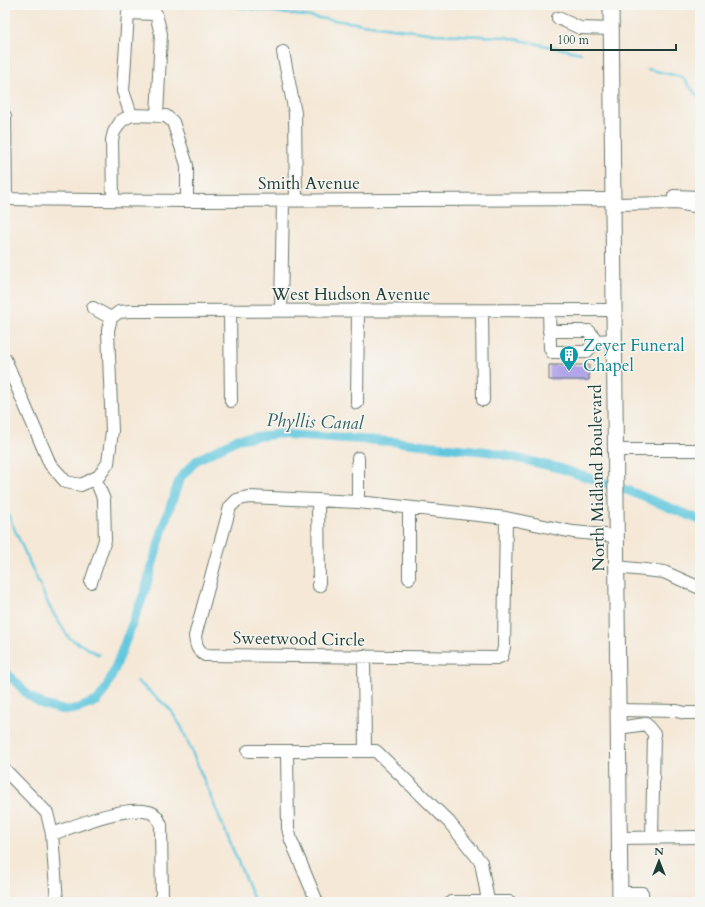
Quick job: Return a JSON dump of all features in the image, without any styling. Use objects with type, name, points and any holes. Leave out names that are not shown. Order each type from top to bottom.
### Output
[{"type":"main road","name":"North Midland Boulevard","points":[[611,5],[620,898]]},
{"type":"street","points":[[131,115],[124,91],[128,12],[156,14],[161,34],[157,116]]},
{"type":"street","points":[[558,18],[580,28],[612,29]]},
{"type":"street","points":[[283,52],[295,113],[296,201]]},
{"type":"street","points":[[113,200],[112,140],[114,132],[121,121],[131,115],[166,116],[173,122],[187,165],[187,201]]},
{"type":"street","points":[[5,116],[5,199]]},
{"type":"street","name":"Smith Avenue","points":[[5,199],[296,201],[613,200],[700,197]]},
{"type":"street","points":[[613,200],[673,203],[700,207]]},
{"type":"street","points":[[281,310],[283,201]]},
{"type":"street","points":[[5,359],[50,464],[66,482],[70,483],[81,485],[99,476],[108,463],[112,442],[108,330],[111,318],[93,308]]},
{"type":"street","name":"West Hudson Avenue","points":[[111,318],[119,312],[281,310],[614,310]]},
{"type":"street","points":[[356,403],[358,310]]},
{"type":"street","points":[[549,310],[550,348],[552,352],[586,352],[597,341],[614,340]]},
{"type":"street","points":[[230,311],[230,401]]},
{"type":"street","points":[[482,311],[483,400]]},
{"type":"street","points":[[549,331],[589,331],[597,341]]},
{"type":"street","points":[[615,450],[700,450]]},
{"type":"street","points":[[358,458],[358,502]]},
{"type":"street","points":[[91,582],[105,540],[104,500],[95,478]]},
{"type":"street","name":"Sweetwood Circle","points":[[506,518],[502,656],[486,659],[364,656],[205,655],[199,651],[196,644],[195,636],[230,508],[237,500],[248,497],[358,502],[506,518],[573,532],[616,536]]},
{"type":"street","points":[[318,500],[318,586]]},
{"type":"street","points":[[409,508],[409,578]]},
{"type":"street","points":[[616,567],[664,572],[700,588]]},
{"type":"street","points":[[364,656],[365,751]]},
{"type":"street","points":[[618,710],[677,710],[685,713],[700,713]]},
{"type":"street","points":[[618,728],[646,724],[654,734],[652,838]]},
{"type":"street","points":[[248,751],[376,751],[449,822],[481,862],[488,901]]},
{"type":"street","points":[[287,751],[288,828],[291,840],[317,902]]},
{"type":"street","points":[[5,770],[47,813],[52,834],[57,902]]},
{"type":"street","points":[[52,834],[123,812],[150,812],[158,818],[161,825],[162,902]]},
{"type":"street","points":[[619,838],[700,836]]},
{"type":"street","points":[[620,898],[642,893],[644,902]]},
{"type":"street","points":[[451,902],[510,902]]},
{"type":"building","name":"Zeyer Funeral Chapel","points":[[549,365],[589,365],[589,380],[549,380]]},
{"type":"waterway","points":[[222,5],[436,34],[505,37],[581,53]]},
{"type":"waterway","points":[[647,69],[682,77],[700,99]]},
{"type":"waterway","name":"Phyllis Canal","points":[[5,671],[28,695],[44,705],[69,710],[97,701],[105,690],[114,671],[145,591],[165,521],[180,478],[197,460],[238,439],[278,434],[398,442],[490,452],[559,468],[629,491],[700,520]]},
{"type":"waterway","points":[[5,508],[50,608],[69,638],[99,655]]},
{"type":"waterway","points":[[137,681],[170,709],[182,728],[255,902]]},
{"type":"place","name":"Zeyer Funeral Chapel","points":[[569,372]]}]
